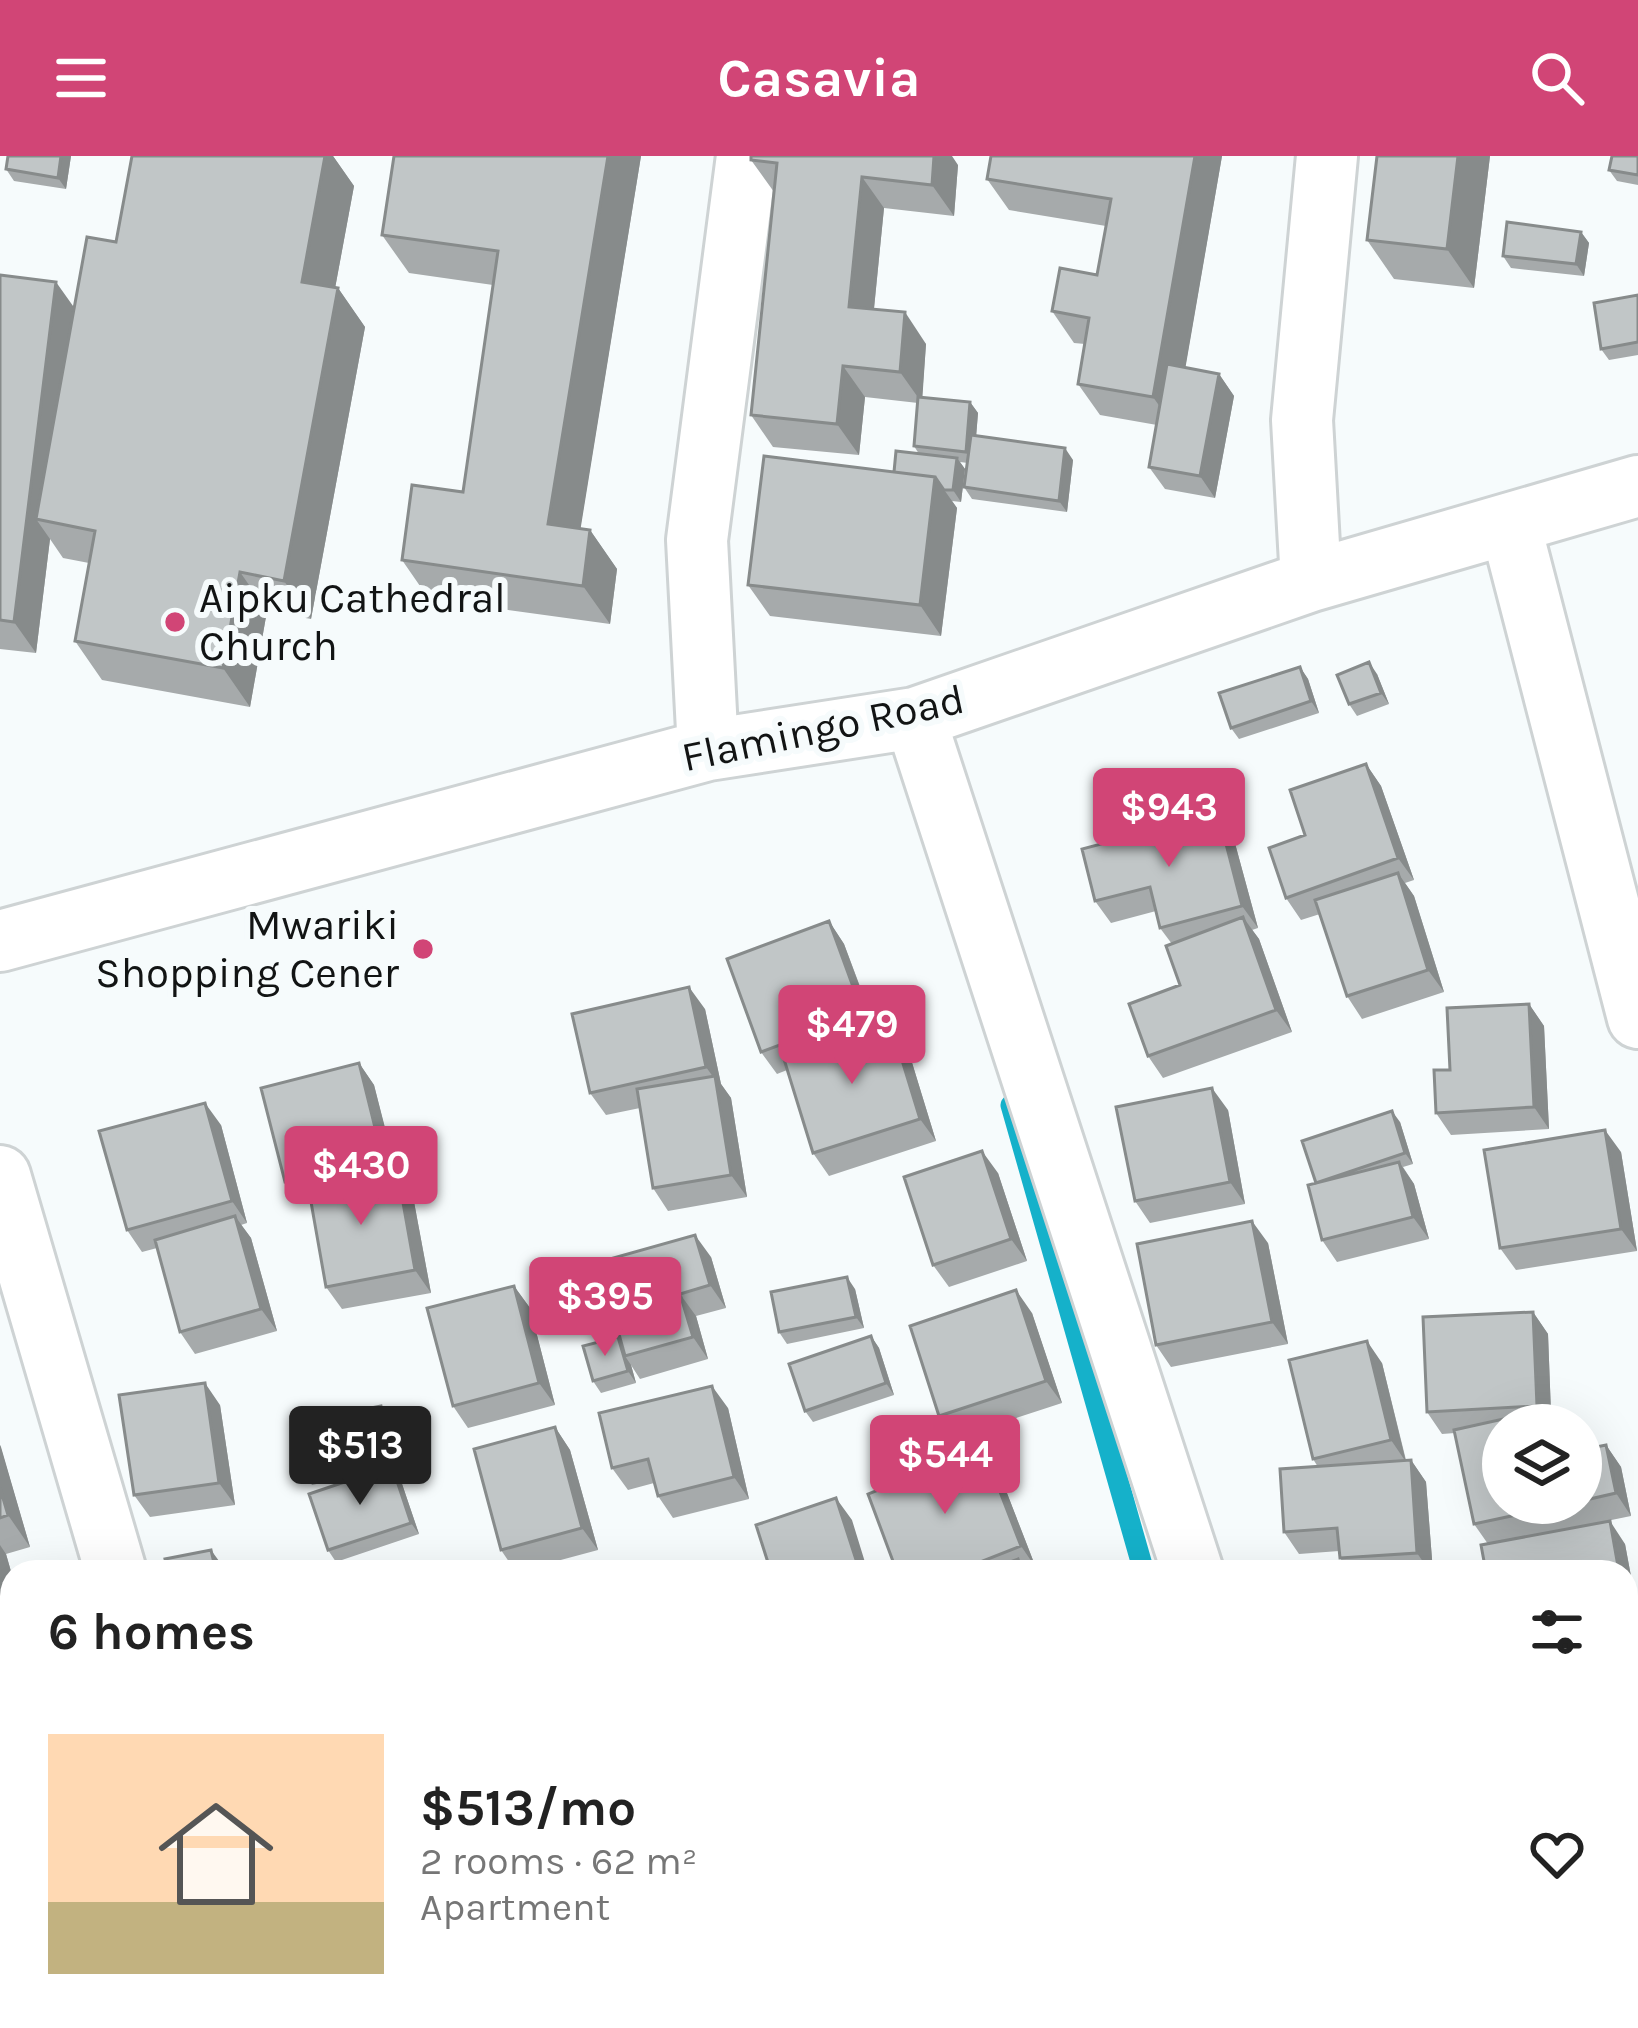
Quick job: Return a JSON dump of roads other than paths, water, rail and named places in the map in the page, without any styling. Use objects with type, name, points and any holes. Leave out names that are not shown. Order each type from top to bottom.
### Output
[{"type":"street","points":[[708,750],[697,540],[747,156]]},
{"type":"street","points":[[1311,581],[1302,419],[1327,156]]},
{"type":"street","name":"Flamingo Road","points":[[0,940],[708,750],[915,718],[1311,581],[1638,486]]},
{"type":"street","points":[[1510,524],[1638,1018]]},
{"type":"street","points":[[915,718],[1189,1560]]},
{"type":"street","points":[[0,1176],[112,1560]]},
{"type":"waterway","points":[[1011,1105],[1141,1560]]},
{"type":"place","name":"Aipku Cathedral Church","points":[[175,622]]},
{"type":"place","name":"Mwariki Shopping Cener","points":[[423,949]]}]
